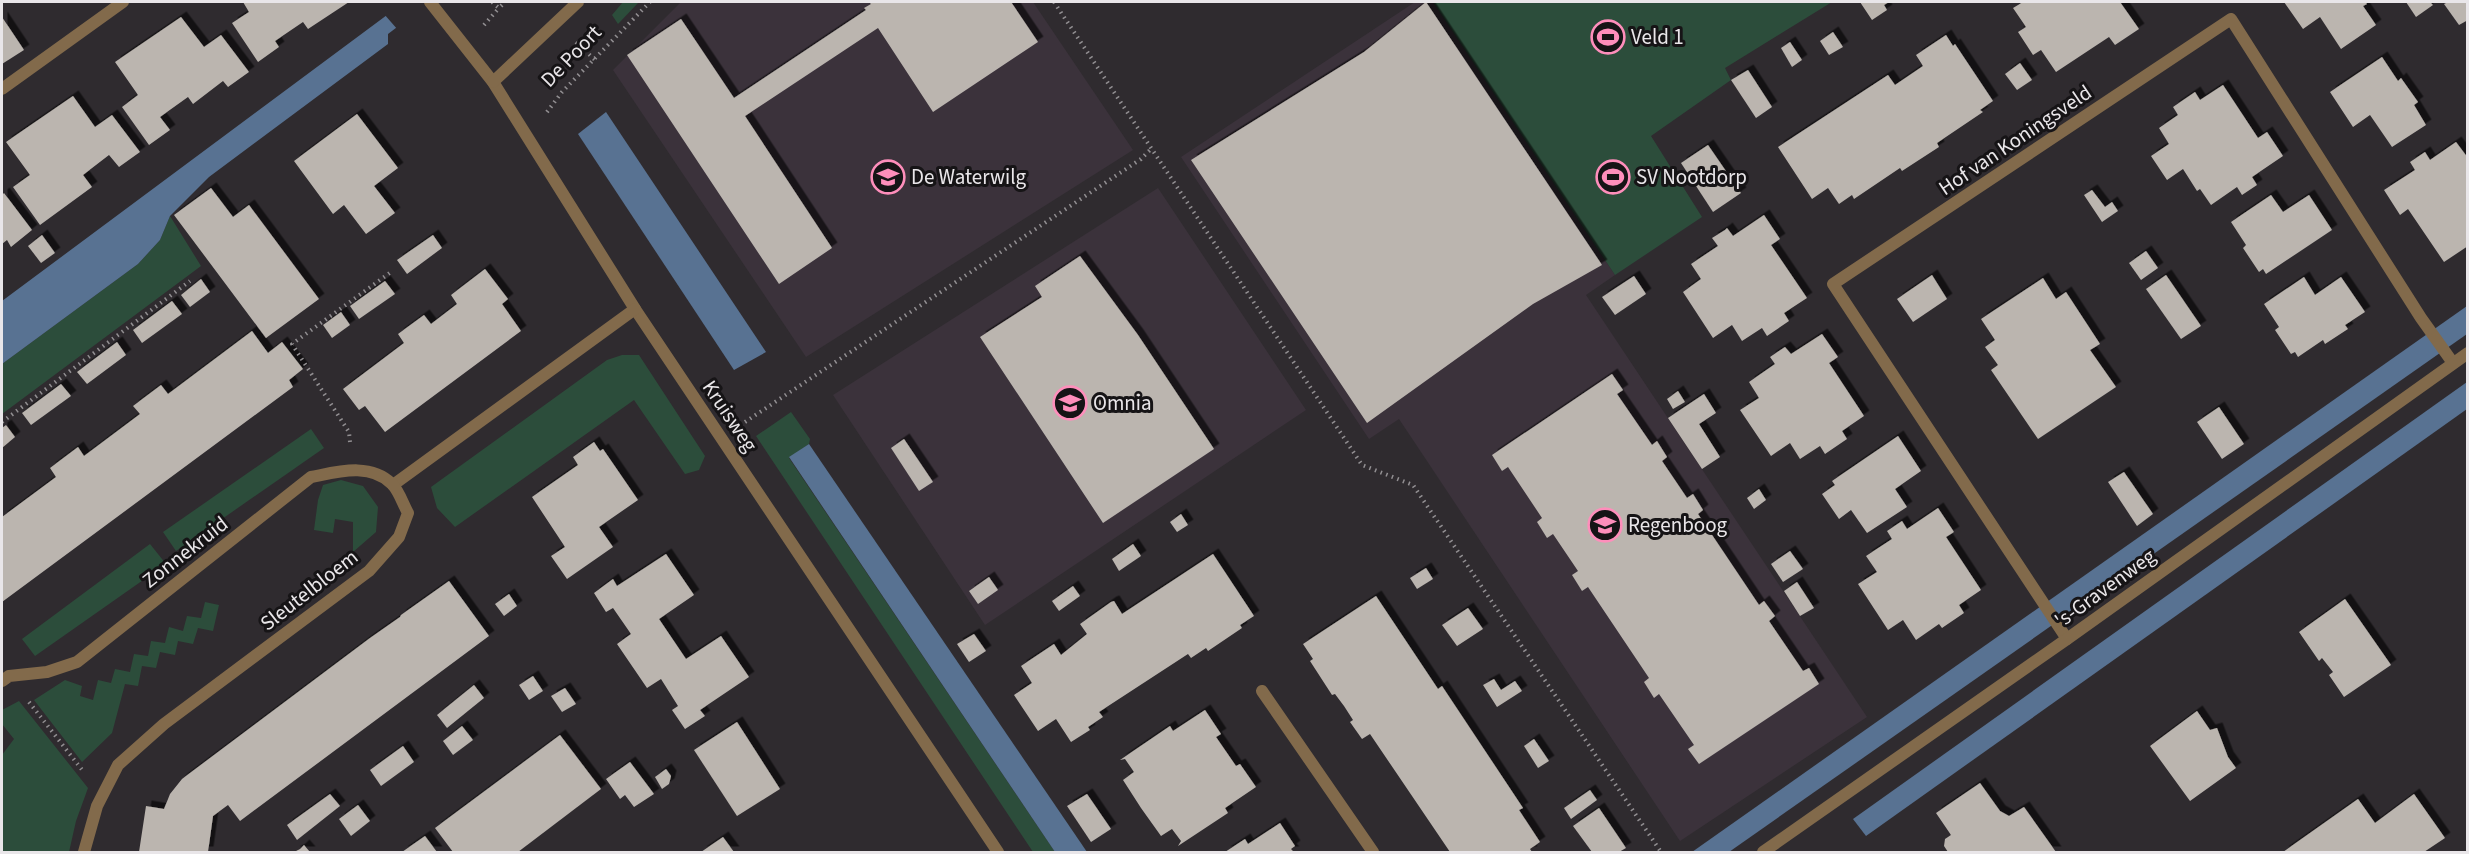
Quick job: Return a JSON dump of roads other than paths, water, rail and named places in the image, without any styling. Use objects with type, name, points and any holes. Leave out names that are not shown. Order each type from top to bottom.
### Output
[{"type":"street","points":[[2,89],[123,2]]},
{"type":"street","name":"Kruisweg","points":[[430,2],[493,82],[635,309],[998,852]]},
{"type":"street","name":"De Poort","points":[[493,82],[578,2]]},
{"type":"street","name":"Hof van Koningsveld","points":[[2063,634],[1833,284],[2231,19],[2421,318],[2450,359]]},
{"type":"street","points":[[393,485],[635,309]]},
{"type":"street","name":"'s-Gravenweg","points":[[1763,852],[2063,634],[2450,359],[2468,353]]},
{"type":"street","name":"Zonnekruid","points":[[5,678],[47,672],[77,662],[311,477],[351,469],[379,474],[393,485]]},
{"type":"street","name":"Sleutelbloem","points":[[84,852],[102,796],[118,765],[164,724],[369,571],[399,537],[408,513],[393,485]]},
{"type":"street","points":[[1262,692],[1372,852]]},
{"type":"water","points":[[430,2],[388,34],[388,44],[209,177],[170,216],[160,240],[138,264],[2,364],[2,301],[387,15]]},
{"type":"water","points":[[606,112],[766,352],[734,370],[578,134]]},
{"type":"water","points":[[2467,306],[2467,334],[1729,852],[1692,852]]},
{"type":"water","points":[[2467,382],[2467,409],[1866,836],[1853,819]]},
{"type":"water","points":[[809,444],[1087,852],[1055,852],[789,457]]},
{"type":"place","name":"Veld 1","points":[[1608,37]]},
{"type":"place","name":"De Waterwilg","points":[[888,177]]},
{"type":"place","name":"SV Nootdorp","points":[[1613,177]]},
{"type":"place","name":"Omnia","points":[[1070,403]]},
{"type":"place","name":"Regenboog","points":[[1605,525]]}]
